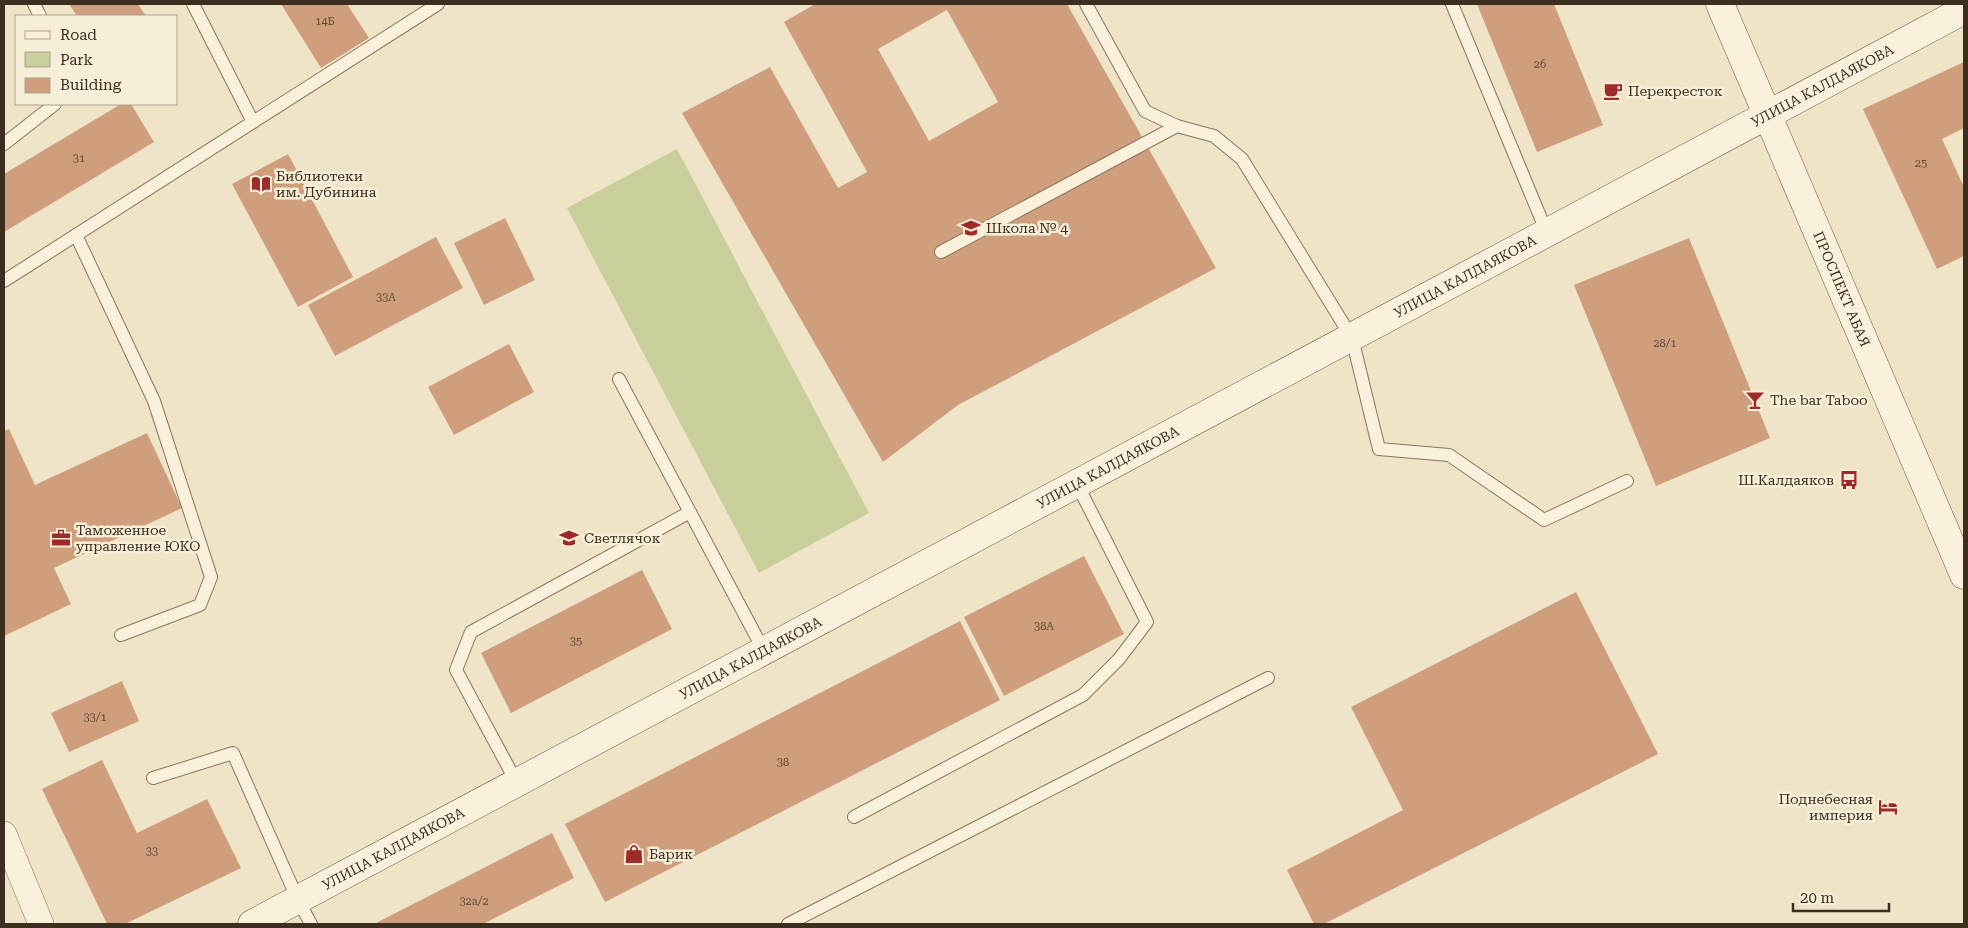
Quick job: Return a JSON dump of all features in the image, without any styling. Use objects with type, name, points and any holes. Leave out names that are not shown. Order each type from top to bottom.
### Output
[{"type":"street","name":"ПРОСПЕКТ АБАЯ","points":[[1720,4],[1962,563]]},
{"type":"street","name":"УЛИЦА КАЛДАЯКОВА","points":[[252,924],[1964,10]]},
{"type":"street","points":[[4,834],[41,924]]},
{"type":"lane","points":[[193,4],[253,122]]},
{"type":"lane","points":[[4,281],[438,4]]},
{"type":"lane","points":[[1086,4],[1145,111],[1177,126],[1214,136],[1242,159],[1352,338],[1379,449],[1449,455],[1544,520],[1627,481]]},
{"type":"lane","points":[[1452,4],[1547,233]]},
{"type":"lane","points":[[4,144],[54,105]]},
{"type":"lane","points":[[941,252],[1177,126]]},
{"type":"lane","points":[[76,235],[154,401],[211,577],[200,605],[121,635]]},
{"type":"lane","points":[[619,380],[764,651]]},
{"type":"lane","points":[[854,817],[1083,695],[1120,659],[1147,622],[1077,484]]},
{"type":"lane","points":[[517,783],[456,670],[471,632],[690,512]]},
{"type":"lane","points":[[788,924],[1268,678]]},
{"type":"lane","points":[[153,778],[232,753],[298,900],[311,924]]},
{"type":"green space","points":[[677,149],[869,513],[759,573],[567,208]]},
{"type":"building","points":[[69,4],[138,4],[145,15],[76,15]]},
{"type":"building","points":[[281,4],[347,4],[369,38],[321,68]]},
{"type":"building","name":"Школа № 4","points":[[815,4],[1067,4],[1216,268],[958,405],[883,462],[682,113],[770,67],[838,188],[867,172],[784,22]],"holes":[[[947,10],[998,102],[929,141],[878,49]]]},
{"type":"building","points":[[1477,4],[1554,4],[1603,125],[1537,152]]},
{"type":"building","points":[[1964,62],[1964,128],[1942,139],[1964,187],[1964,256],[1937,269],[1863,109]]},
{"type":"building","points":[[119,105],[132,105],[154,142],[4,232],[4,174]]},
{"type":"building","points":[[288,154],[353,277],[298,307],[232,184]]},
{"type":"building","points":[[505,218],[535,280],[484,305],[454,243]]},
{"type":"building","points":[[436,237],[463,288],[335,356],[308,305]]},
{"type":"building","points":[[1689,238],[1770,438],[1656,486],[1574,285]]},
{"type":"building","points":[[509,344],[534,392],[454,435],[428,387]]},
{"type":"building","name":"Таможенное управление ЮКО","points":[[9,429],[35,485],[147,433],[182,508],[54,568],[71,604],[4,636],[4,431]]},
{"type":"building","points":[[1084,556],[1124,634],[1004,696],[964,617]]},
{"type":"building","points":[[642,570],[672,629],[511,713],[481,653]]},
{"type":"building","points":[[1576,592],[1658,754],[1324,924],[1314,924],[1287,870],[1403,810],[1351,707]]},
{"type":"building","points":[[960,621],[1000,700],[605,902],[565,824]]},
{"type":"building","points":[[122,681],[139,721],[69,752],[51,713]]},
{"type":"building","points":[[102,760],[137,833],[207,799],[241,868],[125,924],[107,924],[42,789]]},
{"type":"building","points":[[552,833],[574,878],[483,924],[374,924]]},
{"type":"place","name":"Перекресток","points":[[1613,91]]},
{"type":"place","name":"Библиотеки им. Дубинина","points":[[261,184]]},
{"type":"place","name":"Школа № 4","points":[[971,228]]},
{"type":"place","name":"The bar Taboo","points":[[1755,400]]},
{"type":"place","name":"Ш.Калдаяков","points":[[1849,480]]},
{"type":"place","name":"Таможенное управление ЮКО","points":[[61,538]]},
{"type":"place","name":"Светлячок","points":[[569,538]]},
{"type":"place","name":"Поднебесная империя","points":[[1888,807]]},
{"type":"place","name":"Барик","points":[[634,854]]}]
